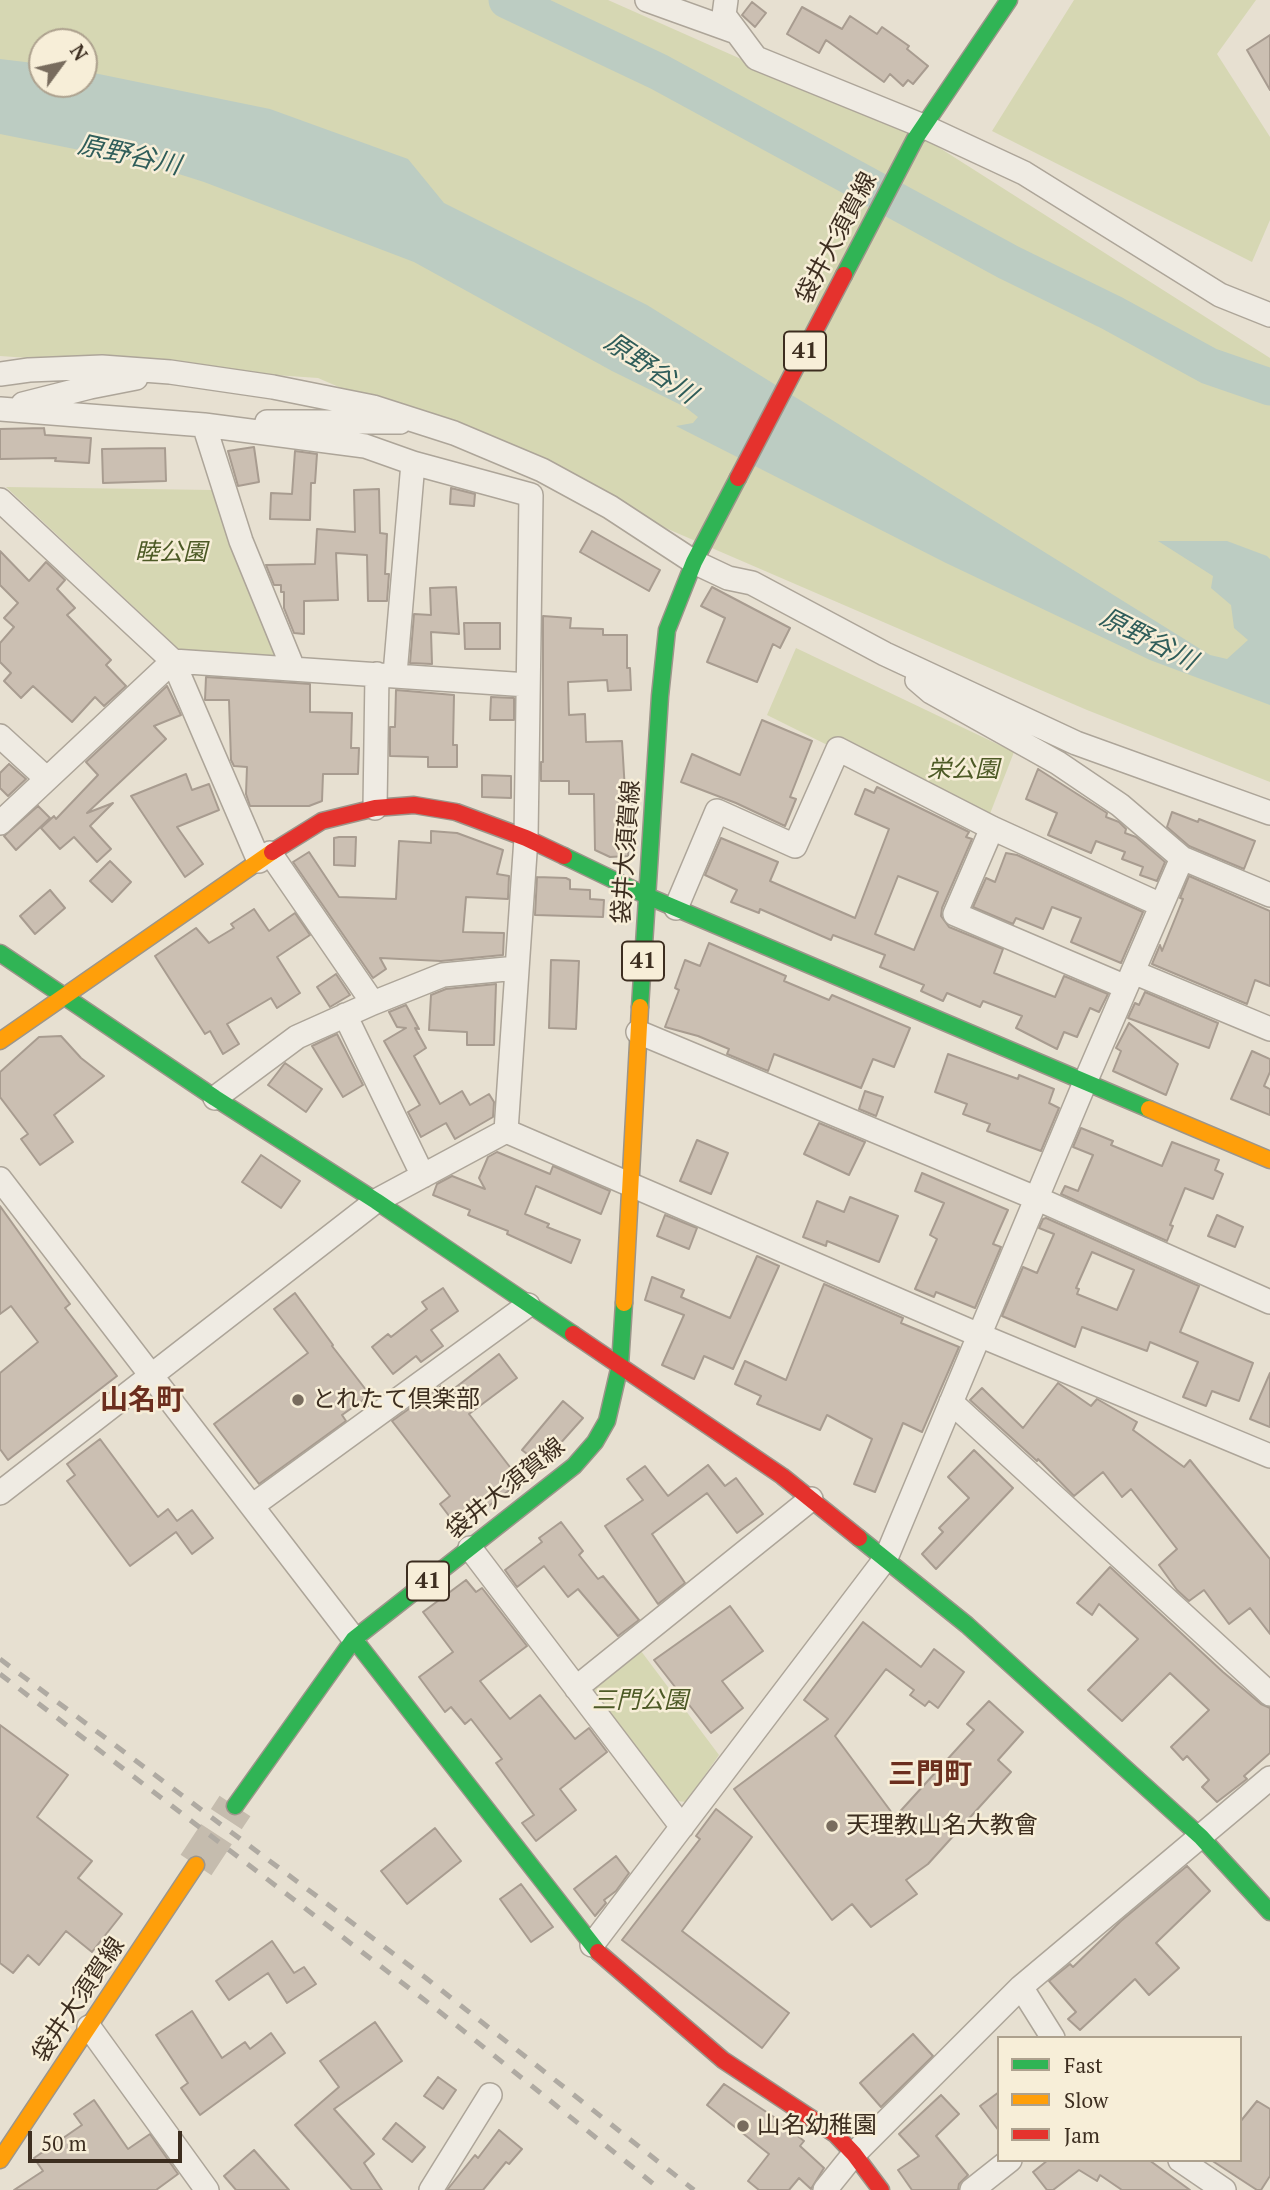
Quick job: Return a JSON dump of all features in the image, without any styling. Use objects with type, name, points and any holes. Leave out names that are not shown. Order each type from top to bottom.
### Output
[{"type":"street","points":[[648,0],[736,32]]},
{"type":"street","points":[[726,0],[723,15],[756,58],[919,132],[1024,173],[1220,295],[1270,315]]},
{"type":"street","name":"袋井大須賀線","points":[[235,1806],[354,1639],[574,1466],[595,1442],[607,1421],[620,1365],[632,1184],[638,1032],[660,696],[667,630],[694,562],[919,132],[1009,0]]},
{"type":"street","points":[[0,374],[29,370],[102,368],[170,372],[273,387],[373,407],[454,433],[542,470],[611,507],[694,562],[728,578],[751,583],[885,654],[1076,743],[1270,813]]},
{"type":"street","points":[[3,408],[90,387],[170,372]]},
{"type":"street","points":[[3,408],[204,425],[365,446],[413,463],[531,495],[526,838],[506,1131]]},
{"type":"street","points":[[204,425],[289,421],[418,422]]},
{"type":"street","points":[[204,425],[241,541],[293,668]]},
{"type":"street","points":[[375,808],[386,674],[413,463]]},
{"type":"street","points":[[0,500],[173,661],[265,857],[373,1003]]},
{"type":"street","points":[[885,654],[931,692],[1058,763],[1120,805],[1182,858],[1270,895]]},
{"type":"street","points":[[0,823],[173,661],[528,685]]},
{"type":"street","points":[[0,736],[47,779]]},
{"type":"street","points":[[676,908],[716,811],[795,846],[838,749],[992,828],[1161,905]]},
{"type":"street","points":[[0,1041],[265,857],[322,821],[375,808],[414,805],[456,812],[526,838],[647,896],[1270,1160]]},
{"type":"street","points":[[992,828],[955,914],[1270,1029]]},
{"type":"street","points":[[592,1944],[886,1558],[1182,858]]},
{"type":"street","points":[[0,953],[215,1098],[376,1201],[782,1476],[978,1635],[1201,1837],[1270,1912]]},
{"type":"street","points":[[215,1098],[297,1037],[345,1015],[443,975],[517,968]]},
{"type":"street","points":[[345,1015],[423,1176]]},
{"type":"street","points":[[638,1032],[1038,1199],[1270,1302]]},
{"type":"street","points":[[3,1483],[150,1375],[376,1201],[506,1131]]},
{"type":"street","points":[[506,1131],[1270,1457]]},
{"type":"street","points":[[0,1179],[602,1957],[723,2060],[835,2134],[881,2190]]},
{"type":"street","points":[[252,1506],[527,1305]]},
{"type":"street","points":[[951,1402],[1270,1693]]},
{"type":"street","points":[[576,1688],[811,1499]]},
{"type":"street","points":[[470,1548],[682,1827]]},
{"type":"street","points":[[825,2190],[854,2154],[1021,1987],[1270,1778]]},
{"type":"street","name":"袋井大須賀線","points":[[0,2160],[196,1865]]},
{"type":"street","points":[[1021,1987],[1052,2036]]},
{"type":"street","points":[[89,2026],[207,2190]]},
{"type":"street","points":[[432,2190],[491,2095]]},
{"type":"street","points":[[972,2190],[1007,2162]]},
{"type":"street","points":[[1183,2162],[1224,2190]]},
{"type":"green space","points":[[0,0],[608,0],[935,145],[1270,358],[1270,782],[1087,710],[318,378],[0,356]]},
{"type":"green space","points":[[1074,0],[1256,0],[1217,54],[1270,137],[1270,220],[1252,262],[992,131]]},
{"type":"green space","name":"睦公園","points":[[6,487],[214,490],[278,649],[274,656],[183,653]]},
{"type":"green space","name":"栄公園","points":[[796,648],[1014,752],[986,824],[767,715]]},
{"type":"green space","name":"三門公園","points":[[641,1651],[719,1755],[686,1802],[677,1801],[593,1691],[596,1684]]},
{"type":"water","points":[[0,59],[28,62],[28,98],[98,98],[98,74],[270,109],[408,159],[444,203],[647,305],[1210,655],[1227,659],[1248,640],[1234,628],[1231,605],[1211,588],[1213,576],[1158,541],[1227,541],[1267,556],[1270,559],[1270,705],[1150,660],[946,563],[676,426],[693,423],[698,417],[685,407],[612,371],[414,262],[204,182],[144,163],[0,134]]},
{"type":"building","points":[[752,2],[766,13],[755,27],[742,15]]},
{"type":"building","points":[[802,7],[842,29],[850,16],[877,34],[882,27],[909,46],[907,49],[928,66],[913,84],[908,80],[903,86],[890,74],[884,82],[826,40],[819,53],[787,34]]},
{"type":"building","points":[[1270,35],[1270,90],[1247,50]]},
{"type":"building","points":[[44,428],[45,435],[91,438],[89,463],[55,461],[56,458],[0,459],[0,429]]},
{"type":"building","points":[[254,447],[259,482],[238,486],[228,451]]},
{"type":"building","points":[[165,448],[166,481],[103,483],[102,449]]},
{"type":"building","points":[[295,451],[317,454],[315,483],[311,483],[310,520],[270,519],[271,493],[292,494]]},
{"type":"building","points":[[451,488],[475,494],[474,506],[450,504]]},
{"type":"building","points":[[379,489],[380,533],[387,534],[387,601],[368,601],[367,555],[336,553],[338,600],[304,601],[304,634],[294,633],[284,608],[284,592],[281,592],[281,585],[274,585],[266,565],[315,564],[317,529],[355,532],[354,490]]},
{"type":"building","points":[[592,531],[660,570],[649,591],[580,552]]},
{"type":"building","points":[[0,551],[29,581],[46,562],[65,580],[57,589],[75,608],[67,615],[111,660],[106,665],[126,686],[104,706],[95,697],[72,722],[33,686],[21,698],[4,681],[11,673],[0,662],[0,643],[14,627],[4,618],[18,603],[0,585]]},
{"type":"building","points":[[456,587],[459,634],[431,632],[432,664],[410,663],[414,614],[431,615],[430,588]]},
{"type":"building","points":[[712,587],[790,628],[780,648],[773,644],[757,682],[707,662],[725,618],[701,606]]},
{"type":"building","points":[[543,616],[571,618],[570,628],[603,629],[603,635],[627,635],[627,668],[630,668],[631,690],[608,691],[607,680],[568,682],[569,715],[585,714],[586,742],[622,741],[625,791],[633,790],[628,856],[610,857],[595,850],[594,794],[569,794],[569,781],[541,781]]},
{"type":"building","points":[[464,623],[500,623],[500,649],[465,649]]},
{"type":"building","points":[[206,677],[310,684],[310,712],[352,713],[351,748],[359,748],[358,774],[323,774],[322,801],[309,806],[250,806],[246,794],[247,767],[234,766],[231,760],[229,700],[205,700]]},
{"type":"building","points":[[167,686],[181,715],[154,726],[166,739],[87,813],[113,803],[90,826],[111,849],[97,862],[74,837],[60,849],[41,828],[54,816],[56,819],[98,775],[86,762]]},
{"type":"building","points":[[396,690],[454,695],[453,745],[457,745],[457,767],[428,767],[428,757],[390,756],[390,727],[395,727]]},
{"type":"building","points":[[491,697],[514,698],[514,720],[490,720]]},
{"type":"building","points":[[762,720],[812,741],[790,797],[796,799],[785,826],[681,782],[692,754],[740,775]]},
{"type":"building","points":[[9,764],[26,779],[8,796],[0,788],[0,773]]},
{"type":"building","points":[[1038,769],[1107,813],[1106,817],[1119,822],[1126,829],[1125,833],[1136,837],[1165,862],[1157,881],[1140,875],[1143,867],[1122,859],[1125,852],[1096,841],[1091,853],[1048,835],[1057,813],[1026,799]]},
{"type":"building","points":[[186,774],[192,790],[209,784],[219,810],[177,827],[203,864],[185,877],[131,796]]},
{"type":"building","points":[[482,775],[511,776],[511,798],[482,797]]},
{"type":"building","points":[[877,787],[969,832],[966,837],[972,839],[941,916],[949,927],[1003,949],[994,973],[1055,997],[1064,976],[1108,994],[1099,1012],[1090,1008],[1077,1037],[1064,1032],[1057,1049],[1016,1028],[1022,1016],[983,1001],[980,1007],[947,993],[943,1001],[921,991],[924,985],[880,967],[885,955],[833,935],[831,940],[760,909],[759,913],[731,902],[737,890],[705,875],[721,838],[778,862],[770,881],[855,918],[889,829],[855,814],[865,789],[874,793]],"holes":[[[898,876],[938,892],[914,950],[875,934]]]},
{"type":"building","points":[[38,806],[50,818],[16,850],[4,836]]},
{"type":"building","points":[[1172,812],[1198,822],[1199,819],[1255,841],[1244,869],[1189,846],[1167,827]]},
{"type":"building","points":[[431,831],[457,833],[503,850],[497,874],[509,876],[508,899],[466,897],[463,932],[504,933],[503,955],[441,961],[380,958],[386,969],[373,978],[293,862],[309,852],[339,897],[396,899],[399,841],[431,843]]},
{"type":"building","points":[[356,837],[355,866],[334,865],[334,838]]},
{"type":"building","points":[[1006,853],[1017,855],[1143,912],[1121,963],[1071,942],[1081,918],[1052,907],[1043,929],[1016,918],[1013,924],[973,907],[986,878],[995,882]]},
{"type":"building","points":[[110,861],[131,882],[112,902],[90,881]]},
{"type":"building","points":[[1189,876],[1270,911],[1270,986],[1255,980],[1247,1004],[1152,964],[1160,945],[1162,951],[1183,899],[1180,898]]},
{"type":"building","points":[[537,877],[566,878],[570,880],[570,889],[590,890],[590,899],[604,900],[603,917],[535,915]]},
{"type":"building","points":[[50,890],[65,908],[35,934],[20,916]]},
{"type":"building","points":[[254,909],[269,931],[295,913],[310,935],[277,957],[300,993],[277,1008],[271,998],[227,1024],[239,1044],[223,1054],[210,1031],[205,1034],[155,956],[196,928],[209,943],[234,928],[231,924]]},
{"type":"building","points":[[709,943],[786,976],[784,981],[829,1000],[832,995],[910,1028],[894,1067],[873,1059],[861,1088],[774,1054],[768,1071],[727,1054],[729,1049],[698,1036],[665,1027],[679,990],[675,988],[685,960],[700,966]]},
{"type":"building","points":[[551,960],[579,961],[576,1029],[549,1028]]},
{"type":"building","points":[[336,974],[350,995],[330,1007],[317,987]]},
{"type":"building","points":[[496,984],[494,1045],[467,1045],[467,1032],[429,1030],[431,995],[446,989]]},
{"type":"building","points":[[1145,992],[1218,1023],[1209,1048],[1128,1018],[1135,1003],[1139,1005]]},
{"type":"building","points":[[406,1005],[426,1048],[414,1056],[440,1104],[462,1091],[470,1105],[489,1094],[494,1102],[493,1117],[455,1139],[446,1123],[421,1137],[408,1112],[420,1105],[384,1041],[406,1028],[397,1027],[389,1012]]},
{"type":"building","points":[[1129,1023],[1178,1064],[1166,1095],[1113,1071],[1121,1051],[1116,1048]]},
{"type":"building","points":[[337,1034],[363,1085],[343,1097],[312,1046]]},
{"type":"building","points":[[61,1036],[81,1058],[104,1076],[54,1115],[73,1142],[40,1165],[21,1139],[28,1134],[0,1097],[0,1072],[39,1037]]},
{"type":"building","points":[[1252,1051],[1270,1059],[1270,1072],[1264,1086],[1270,1089],[1270,1115],[1231,1099]]},
{"type":"building","points":[[948,1054],[1018,1079],[1019,1075],[1054,1089],[1049,1103],[1059,1108],[1041,1151],[987,1131],[990,1124],[963,1114],[967,1104],[935,1092]]},
{"type":"building","points":[[285,1063],[322,1089],[306,1112],[268,1085]]},
{"type":"building","points":[[865,1091],[883,1097],[876,1116],[859,1109]]},
{"type":"building","points":[[819,1123],[865,1142],[849,1175],[804,1154]]},
{"type":"building","points":[[1081,1128],[1113,1141],[1111,1145],[1162,1166],[1172,1142],[1219,1160],[1215,1170],[1223,1174],[1213,1199],[1185,1188],[1170,1225],[1173,1226],[1167,1241],[1061,1194],[1065,1186],[1078,1191],[1093,1155],[1073,1147]]},
{"type":"building","points":[[697,1140],[728,1153],[711,1194],[680,1181]]},
{"type":"building","points":[[497,1152],[550,1174],[553,1166],[610,1191],[601,1214],[536,1186],[525,1214],[549,1224],[547,1227],[580,1240],[571,1263],[507,1234],[508,1231],[468,1215],[470,1210],[433,1195],[437,1184],[452,1176],[485,1189],[479,1178],[488,1157]]},
{"type":"building","points":[[261,1155],[300,1181],[281,1208],[242,1182]]},
{"type":"building","points":[[922,1173],[1008,1210],[993,1244],[1001,1247],[975,1308],[936,1292],[934,1297],[915,1289],[937,1239],[930,1235],[944,1203],[915,1191]]},
{"type":"building","points":[[850,1197],[898,1216],[879,1262],[827,1241],[826,1246],[803,1237],[817,1201],[844,1212]]},
{"type":"building","points":[[0,1206],[70,1304],[65,1308],[117,1376],[8,1460],[0,1449],[0,1373],[38,1342],[11,1306],[0,1314]]},
{"type":"building","points":[[665,1215],[697,1228],[689,1249],[657,1236]]},
{"type":"building","points":[[1217,1215],[1243,1227],[1235,1247],[1208,1236]]},
{"type":"building","points":[[1046,1218],[1199,1286],[1180,1332],[1253,1363],[1239,1401],[1212,1391],[1206,1406],[1183,1397],[1198,1362],[1150,1342],[1147,1351],[1082,1327],[1075,1347],[1002,1316],[1023,1267],[1037,1273],[1054,1234],[1039,1228]],"holes":[[[1092,1252],[1134,1270],[1117,1310],[1077,1294],[1079,1289],[1076,1288]]]},
{"type":"building","points":[[757,1256],[779,1266],[733,1369],[704,1356],[694,1379],[662,1365],[684,1315],[645,1300],[652,1277],[684,1290],[681,1297],[730,1318]]},
{"type":"building","points":[[824,1284],[903,1318],[901,1323],[959,1347],[922,1432],[903,1423],[875,1492],[854,1484],[872,1439],[827,1415],[820,1430],[757,1404],[761,1396],[735,1384],[745,1361],[786,1380]]},
{"type":"building","points":[[443,1288],[458,1311],[431,1330],[443,1346],[421,1362],[416,1356],[393,1374],[372,1347],[388,1334],[391,1337],[427,1309],[422,1302]]},
{"type":"building","points":[[295,1293],[370,1395],[342,1415],[346,1421],[259,1484],[214,1424],[308,1353],[274,1309]]},
{"type":"building","points":[[499,1354],[517,1378],[469,1414],[513,1471],[508,1475],[516,1485],[459,1529],[440,1504],[450,1496],[392,1421],[441,1386],[447,1394]]},
{"type":"building","points":[[1270,1373],[1270,1427],[1250,1419]]},
{"type":"building","points":[[1058,1383],[1091,1406],[1097,1399],[1137,1422],[1133,1430],[1184,1467],[1190,1460],[1270,1559],[1270,1634],[1250,1608],[1229,1624],[1204,1590],[1189,1601],[1177,1590],[1159,1565],[1177,1549],[1131,1489],[1122,1497],[1103,1472],[1074,1496],[1038,1459],[1037,1461],[970,1400],[982,1388],[1023,1428]]},
{"type":"building","points":[[563,1401],[583,1418],[541,1465],[522,1450]]},
{"type":"building","points":[[100,1439],[158,1517],[168,1509],[177,1521],[192,1510],[213,1538],[192,1554],[176,1532],[130,1566],[67,1481],[75,1475],[67,1464]]},
{"type":"building","points":[[974,1450],[1013,1488],[936,1569],[922,1554],[943,1532],[939,1528],[969,1498],[948,1477]]},
{"type":"building","points":[[708,1465],[725,1486],[736,1478],[763,1514],[737,1533],[707,1493],[652,1534],[685,1583],[658,1604],[605,1526],[643,1500],[627,1479],[645,1466],[668,1496]]},
{"type":"building","points":[[561,1522],[583,1551],[579,1555],[598,1579],[603,1576],[639,1620],[618,1636],[578,1589],[568,1597],[544,1566],[517,1587],[505,1570],[542,1542],[539,1538]]},
{"type":"building","points":[[1110,1567],[1223,1672],[1261,1704],[1270,1708],[1270,1753],[1244,1776],[1247,1779],[1217,1802],[1202,1787],[1209,1780],[1187,1756],[1183,1760],[1171,1747],[1209,1710],[1170,1673],[1122,1721],[1088,1690],[1138,1639],[1099,1604],[1092,1615],[1077,1603]]},
{"type":"building","points":[[466,1580],[476,1592],[482,1588],[527,1646],[480,1681],[510,1719],[540,1695],[575,1739],[589,1728],[607,1752],[560,1789],[576,1810],[536,1841],[522,1823],[534,1815],[496,1763],[502,1759],[471,1719],[465,1724],[451,1707],[445,1712],[419,1677],[453,1652],[423,1612]]},
{"type":"building","points":[[730,1606],[763,1651],[722,1681],[743,1708],[711,1733],[654,1660]]},
{"type":"building","points":[[863,1622],[921,1667],[934,1649],[964,1672],[938,1708],[929,1701],[925,1706],[910,1695],[914,1690],[886,1669],[835,1736],[895,1817],[974,1730],[967,1724],[989,1701],[1023,1732],[998,1760],[1011,1772],[928,1864],[906,1880],[917,1894],[871,1927],[852,1904],[832,1920],[734,1789],[828,1719],[804,1700]]},
{"type":"building","points":[[0,1725],[68,1775],[37,1817],[92,1861],[78,1878],[122,1914],[92,1952],[66,1931],[39,1965],[28,1955],[13,1973],[0,1963]]},
{"type":"building","points":[[716,1809],[752,1837],[682,1931],[789,2013],[762,2048],[622,1940],[700,1839],[696,1836]]},
{"type":"building","points":[[435,1828],[461,1861],[407,1904],[381,1871]]},
{"type":"building","points":[[616,1856],[629,1873],[616,1891],[604,1900],[606,1903],[595,1916],[574,1889]]},
{"type":"building","points":[[1187,1866],[1210,1891],[1156,1943],[1179,1968],[1149,1995],[1135,1979],[1080,2030],[1068,2019],[1076,2012],[1049,1981],[1070,1964],[1073,1967],[1121,1921]]},
{"type":"building","points":[[521,1884],[553,1927],[531,1942],[500,1899]]},
{"type":"building","points":[[272,1941],[294,1973],[304,1967],[316,1984],[287,2003],[268,1973],[229,2000],[216,1981]]},
{"type":"building","points":[[192,2011],[222,2058],[245,2042],[250,2049],[271,2033],[285,2053],[200,2115],[181,2088],[188,2083],[156,2035]]},
{"type":"building","points":[[375,2022],[402,2061],[334,2109],[374,2154],[364,2163],[382,2190],[352,2190],[295,2125],[339,2087],[320,2061]]},
{"type":"building","points":[[913,2034],[933,2056],[881,2107],[860,2083]]},
{"type":"building","points":[[438,2077],[456,2090],[443,2109],[424,2096]]},
{"type":"building","points":[[724,2084],[774,2117],[804,2141],[800,2146],[824,2168],[811,2189],[799,2178],[789,2190],[759,2190],[748,2181],[769,2154],[707,2105]]},
{"type":"building","points":[[997,2093],[997,2128],[980,2106]]},
{"type":"building","points":[[941,2095],[959,2114],[936,2136],[968,2175],[959,2184],[958,2190],[912,2190],[898,2170],[919,2156],[899,2134]]},
{"type":"building","points":[[94,2100],[128,2149],[150,2134],[178,2174],[156,2190],[14,2190],[43,2171],[34,2158],[82,2125],[74,2114]]},
{"type":"building","points":[[1257,2101],[1270,2109],[1270,2176],[1261,2190],[1214,2162],[1242,2162],[1242,2120]]},
{"type":"building","points":[[396,2123],[425,2147],[412,2162],[383,2139]]},
{"type":"building","points":[[499,2130],[522,2149],[509,2164],[506,2162],[483,2190],[447,2190],[475,2155],[478,2158]]},
{"type":"building","points":[[254,2150],[289,2190],[236,2190],[224,2176]]},
{"type":"building","points":[[1046,2162],[1152,2162],[1190,2190],[1122,2190],[1100,2175],[1097,2181],[1079,2170],[1053,2190],[1047,2190],[1033,2172]]},
{"type":"waterway","name":"原野谷川","points":[[507,0],[659,72],[1008,262],[1112,313],[1209,366],[1270,387]]},
{"type":"tunnel","points":[[196,1865],[235,1806]]},
{"type":"railway","points":[[0,1659],[426,1978],[694,2190]]},
{"type":"railway","points":[[0,1674],[435,2008],[661,2190]]},
{"type":"traffic: fast","points":[[844,275],[915,139],[1009,0]]},
{"type":"traffic: fast","points":[[640,1007],[660,696],[667,630],[694,562],[738,478]]},
{"type":"traffic: fast","points":[[564,856],[647,896],[1149,1109]]},
{"type":"traffic: fast","points":[[0,953],[573,1334]]},
{"type":"traffic: fast","points":[[235,1806],[354,1639],[574,1466],[595,1442],[607,1421],[620,1365],[624,1303]]},
{"type":"traffic: fast","points":[[859,1538],[967,1625],[1201,1837],[1270,1912]]},
{"type":"traffic: fast","points":[[354,1639],[598,1952]]},
{"type":"traffic: slow","points":[[0,1041],[272,852]]},
{"type":"traffic: slow","points":[[624,1303],[640,1007]]},
{"type":"traffic: slow","points":[[1149,1109],[1270,1160]]},
{"type":"traffic: slow","points":[[0,2160],[196,1865]]},
{"type":"traffic: jam","points":[[738,478],[844,275]]},
{"type":"traffic: jam","points":[[272,852],[322,821],[375,808],[414,805],[456,812],[526,838],[564,856]]},
{"type":"traffic: jam","points":[[573,1334],[782,1476],[859,1538]]},
{"type":"traffic: jam","points":[[598,1952],[723,2060],[835,2134],[881,2190]]},
{"type":"place","name":"とれたて倶楽部","points":[[298,1400]]},
{"type":"place","name":"天理教山名大教會","points":[[832,1826]]},
{"type":"place","name":"山名幼稚園","points":[[743,2126]]},
{"type":"district","name":"山名町","points":[[142,1401]]},
{"type":"district","name":"三門町","points":[[930,1775]]}]
